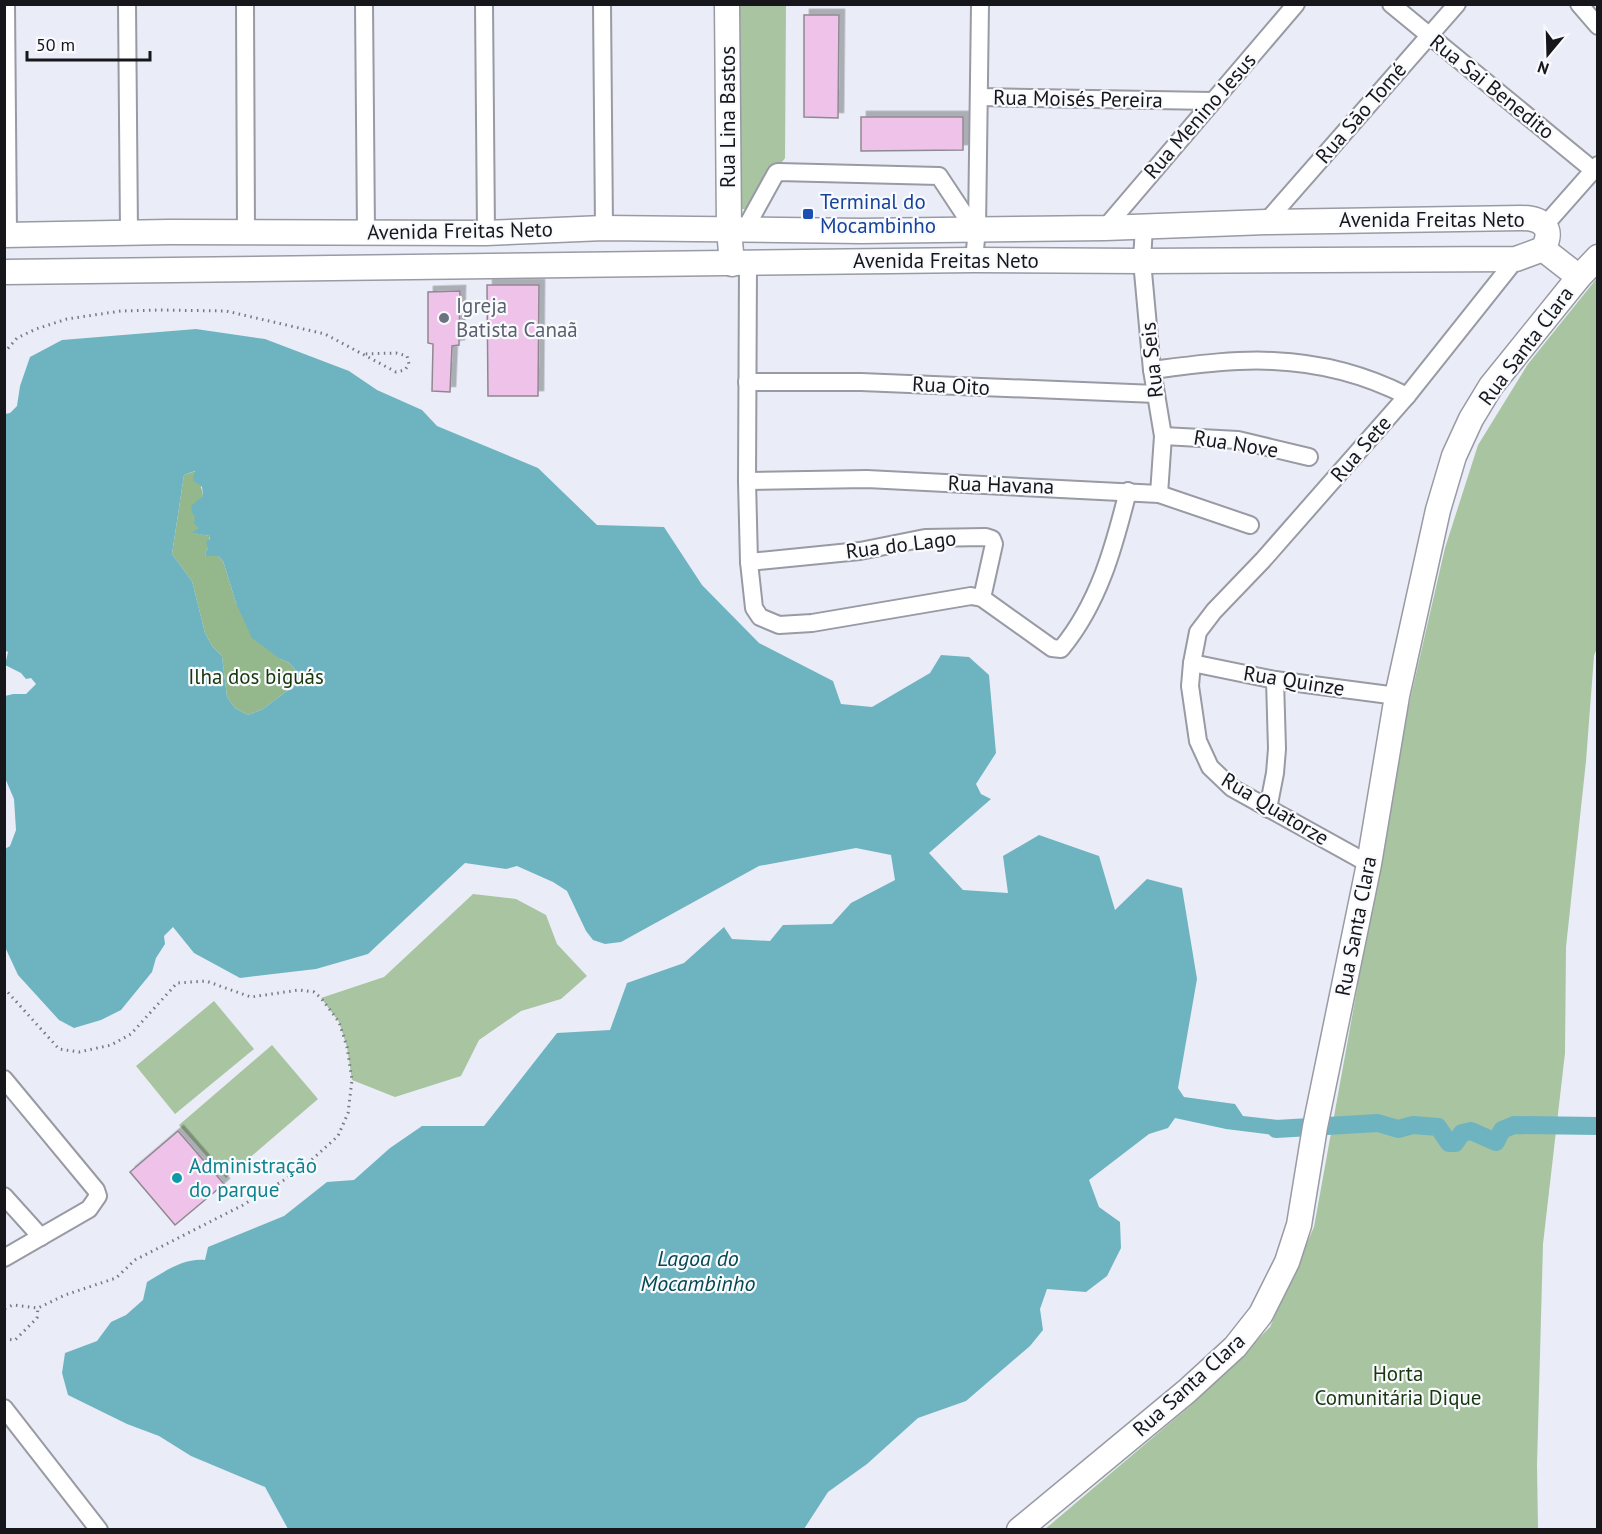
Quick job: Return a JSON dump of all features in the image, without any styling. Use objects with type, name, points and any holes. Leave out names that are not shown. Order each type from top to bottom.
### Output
[{"type":"main road","name":"Rua Lina Bastos","points":[[727,4],[740,264]]},
{"type":"main road","name":"Avenida Freitas Neto","points":[[4,272],[974,260],[1516,259],[1543,249],[1547,237],[1545,225],[1537,220],[1521,218],[1266,222],[1105,228],[604,228],[486,233],[408,231],[6,235]]},
{"type":"main road","points":[[408,231],[409,267]]},
{"type":"main road","points":[[169,232],[171,269]]},
{"type":"main road","points":[[1543,249],[1579,276]]},
{"type":"main road","name":"Rua Santa Clara","points":[[1019,1530],[1188,1391],[1235,1347],[1261,1314],[1287,1262],[1299,1226],[1318,1115],[1369,864],[1397,696],[1438,510],[1454,456],[1471,419],[1491,386],[1579,276],[1598,257]]},
{"type":"street","points":[[6,4],[6,235]]},
{"type":"street","points":[[127,4],[129,233]]},
{"type":"street","points":[[244,4],[246,233]]},
{"type":"street","points":[[364,4],[366,232]]},
{"type":"street","points":[[484,4],[486,233]]},
{"type":"street","points":[[603,4],[604,228]]},
{"type":"street","points":[[974,260],[980,4]]},
{"type":"street","name":"Rua Menino Jesus","points":[[1105,228],[1296,4]]},
{"type":"street","name":"Rua Sai Benedito","points":[[1391,4],[1595,167]]},
{"type":"street","name":"Rua São Tomé","points":[[1266,222],[1457,4]]},
{"type":"street","points":[[1579,4],[1598,26]]},
{"type":"street","name":"Rua Moisés Pereira","points":[[979,97],[1213,101]]},
{"type":"street","points":[[1545,225],[1595,167]]},
{"type":"street","points":[[737,229],[778,172],[939,176],[976,229]]},
{"type":"street","name":"Rua Seis","points":[[1144,226],[1142,261],[1152,370],[1162,436],[1159,494]]},
{"type":"street","name":"Rua Sete","points":[[1198,632],[1214,611],[1263,560],[1407,396],[1516,259]]},
{"type":"street","points":[[740,264],[747,382],[749,562],[754,608],[760,617],[778,625],[812,623],[958,597],[982,598],[1052,648],[1061,649],[1091,605],[1101,582],[1110,560],[1128,491]]},
{"type":"street","points":[[1152,370],[1214,363],[1272,361],[1354,374],[1383,384],[1407,396]]},
{"type":"street","name":"Rua Oito","points":[[747,382],[861,382],[1156,394]]},
{"type":"street","name":"Rua Nove","points":[[1162,436],[1238,440],[1310,457]]},
{"type":"street","name":"Rua Havana","points":[[747,481],[867,479],[1128,491],[1159,494],[1250,525]]},
{"type":"street","name":"Rua do Lago","points":[[749,562],[860,551],[925,538],[986,537],[992,539],[994,544],[982,598]]},
{"type":"street","name":"Rua Quatorze","points":[[1198,632],[1190,686],[1198,741],[1210,767],[1232,788],[1369,864]]},
{"type":"street","name":"Rua Quinze","points":[[1192,663],[1275,680],[1397,696]]},
{"type":"street","points":[[1268,809],[1277,749],[1275,680]]},
{"type":"street","points":[[4,1079],[96,1190],[98,1196],[89,1209],[4,1258]]},
{"type":"street","points":[[4,1196],[41,1237]]},
{"type":"street","points":[[4,1408],[99,1530]]},
{"type":"path","points":[[4,353],[17,338],[36,329],[67,320],[121,311],[225,311],[325,334],[396,372],[405,370],[409,364],[407,356],[396,353],[363,354]]},
{"type":"path","points":[[4,988],[59,1049],[79,1052],[111,1045],[131,1034],[177,983],[206,981],[251,997],[299,990],[314,992],[339,1022],[347,1047],[352,1080],[348,1113],[338,1136],[299,1171],[243,1205],[135,1260],[116,1278],[65,1295],[38,1308],[13,1305],[4,1309]]},
{"type":"path","points":[[4,1339],[15,1340],[37,1318],[38,1308]]},
{"type":"green space","points":[[738,5],[786,5],[785,158],[747,209],[736,209]]},
{"type":"green space","name":"Horta Comunitária Dique","points":[[1597,278],[1598,645],[1594,656],[1586,761],[1566,947],[1565,1053],[1543,1244],[1537,1465],[1538,1529],[1044,1530],[1190,1406],[1270,1327],[1314,1227],[1407,713],[1445,548],[1478,445],[1528,364]]},
{"type":"green space","name":"Ilha dos biguás","points":[[196,471],[203,496],[196,507],[198,528],[194,533],[210,536],[206,556],[218,556],[223,561],[236,603],[280,659],[288,662],[295,669],[292,687],[263,709],[248,715],[235,708],[227,697],[222,656],[212,646],[205,633],[192,581],[172,554],[184,475]]},
{"type":"green space","points":[[473,894],[516,899],[546,915],[557,944],[587,976],[561,999],[521,1011],[479,1040],[461,1076],[395,1097],[352,1080],[347,1047],[339,1022],[321,998],[384,977]]},
{"type":"green space","points":[[214,1001],[254,1049],[175,1114],[136,1066]]},
{"type":"green space","points":[[272,1045],[318,1099],[226,1178],[179,1125]]},
{"type":"water","name":"Lagoa do Mocambinho","points":[[196,329],[265,339],[349,371],[377,390],[422,410],[437,426],[538,468],[597,525],[664,527],[702,585],[759,643],[833,681],[841,704],[872,707],[930,673],[941,655],[969,657],[989,675],[996,753],[976,784],[981,794],[991,799],[929,853],[963,890],[1008,893],[1003,856],[1039,835],[1099,856],[1115,910],[1147,879],[1182,888],[1197,979],[1178,1088],[1184,1097],[1235,1104],[1243,1116],[1278,1120],[1275,1135],[1226,1129],[1175,1118],[1168,1128],[1149,1134],[1089,1180],[1099,1207],[1120,1222],[1121,1248],[1107,1276],[1086,1292],[1047,1289],[1040,1309],[1043,1330],[1030,1346],[966,1401],[918,1418],[867,1464],[828,1492],[804,1529],[288,1529],[265,1487],[191,1456],[159,1436],[127,1424],[68,1395],[62,1373],[65,1353],[97,1341],[111,1322],[126,1315],[143,1300],[147,1282],[182,1263],[205,1260],[208,1247],[284,1216],[327,1182],[354,1180],[390,1148],[422,1126],[484,1126],[557,1033],[610,1030],[627,983],[684,963],[724,927],[732,939],[770,941],[783,925],[832,924],[851,903],[895,880],[891,855],[856,848],[759,866],[621,942],[605,944],[593,940],[586,931],[567,891],[553,882],[517,866],[506,869],[465,863],[368,954],[316,969],[240,978],[194,953],[173,927],[164,936],[165,944],[156,958],[152,972],[121,1010],[101,1020],[74,1028],[59,1020],[18,975],[5,947],[5,849],[10,846],[16,830],[14,799],[5,778],[5,696],[26,694],[36,684],[31,678],[26,679],[21,673],[5,665],[8,652],[4,650],[5,414],[10,413],[17,406],[20,386],[30,357],[62,340]],"holes":[[[195,471],[193,480],[202,487],[203,496],[191,506],[195,517],[194,523],[198,528],[192,533],[210,536],[206,542],[208,548],[206,556],[218,556],[223,561],[236,603],[252,638],[295,669],[292,687],[263,709],[248,715],[235,708],[227,697],[222,656],[212,646],[205,633],[192,581],[172,554],[184,475]]]},
{"type":"building","points":[[804,15],[839,15],[838,118],[804,117]]},
{"type":"building","points":[[861,117],[963,117],[963,150],[861,151]]},
{"type":"building","points":[[487,285],[539,285],[538,396],[488,396]]},
{"type":"building","name":"Igreja Batista Canaã","points":[[460,291],[459,345],[452,346],[450,392],[432,391],[433,344],[428,343],[428,292]]},
{"type":"building","name":"Administração do parque","points":[[178,1131],[224,1184],[175,1225],[130,1172]]},
{"type":"waterway","points":[[1276,1129],[1378,1123],[1398,1129],[1413,1125],[1438,1127],[1449,1143],[1455,1143],[1462,1133],[1471,1131],[1496,1142],[1502,1130],[1514,1125],[1598,1126]]},
{"type":"place","name":"Terminal do Mocambinho","points":[[808,214]]},
{"type":"place","name":"Igreja Batista Canaã","points":[[444,318]]},
{"type":"place","name":"Administração do parque","points":[[177,1178]]}]
